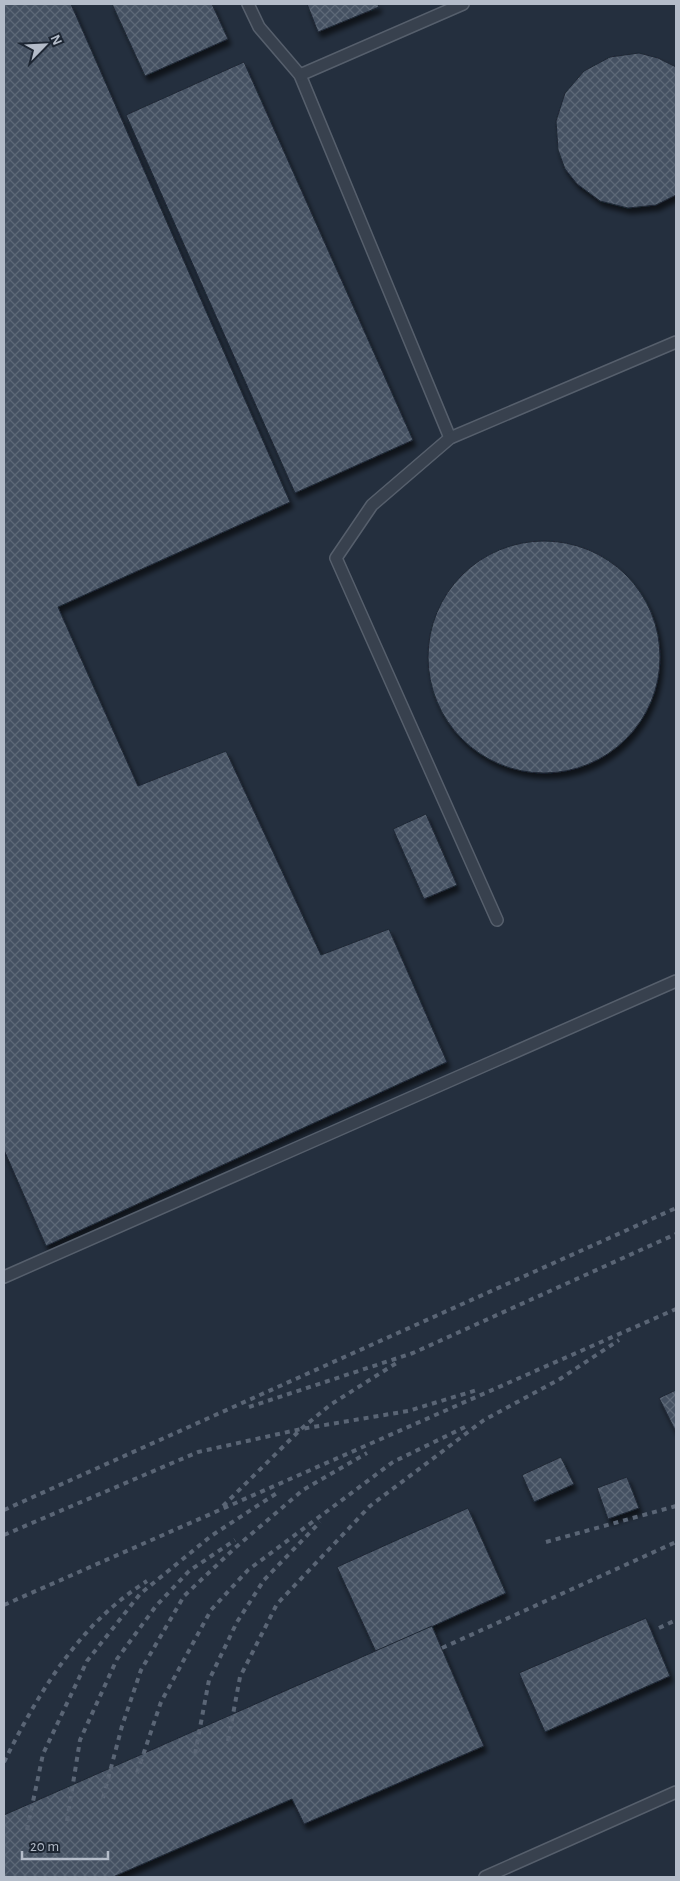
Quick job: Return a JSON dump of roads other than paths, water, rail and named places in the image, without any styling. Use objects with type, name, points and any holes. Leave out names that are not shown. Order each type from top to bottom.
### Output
[{"type":"lane","points":[[248,4],[259,27],[300,75],[450,438]]},
{"type":"lane","points":[[300,75],[463,4]]},
{"type":"lane","points":[[497,920],[336,558],[372,505],[450,438],[676,342]]},
{"type":"lane","points":[[4,1277],[676,981]]},
{"type":"lane","points":[[485,1877],[676,1792]]},
{"type":"railway","points":[[4,1510],[676,1208]]},
{"type":"railway","points":[[249,1407],[413,1353],[676,1234]]},
{"type":"railway","points":[[4,1605],[676,1309]]},
{"type":"railway","points":[[228,1741],[240,1677],[277,1604],[370,1506],[484,1420],[560,1379],[619,1340]]},
{"type":"railway","points":[[223,1506],[301,1429],[330,1405],[398,1362]]},
{"type":"railway","points":[[4,1535],[198,1452],[301,1429],[408,1411],[477,1390]]},
{"type":"railway","points":[[137,1773],[161,1702],[211,1610],[248,1570],[393,1462],[467,1426]]},
{"type":"railway","points":[[103,1798],[122,1726],[141,1670],[184,1596],[236,1547],[303,1490],[367,1453]]},
{"type":"railway","points":[[27,1830],[43,1754],[87,1661],[140,1594],[211,1536],[280,1491]]},
{"type":"railway","points":[[546,1542],[676,1506]]},
{"type":"railway","points":[[195,1754],[209,1680],[237,1622],[264,1580],[320,1522]]},
{"type":"railway","points":[[67,1821],[80,1740],[117,1659],[156,1606],[189,1571],[235,1540]]},
{"type":"railway","points":[[442,1648],[676,1542]]},
{"type":"railway","points":[[4,1762],[32,1710],[63,1661],[101,1618],[123,1598],[147,1581]]},
{"type":"railway","points":[[659,1628],[676,1620]]}]
